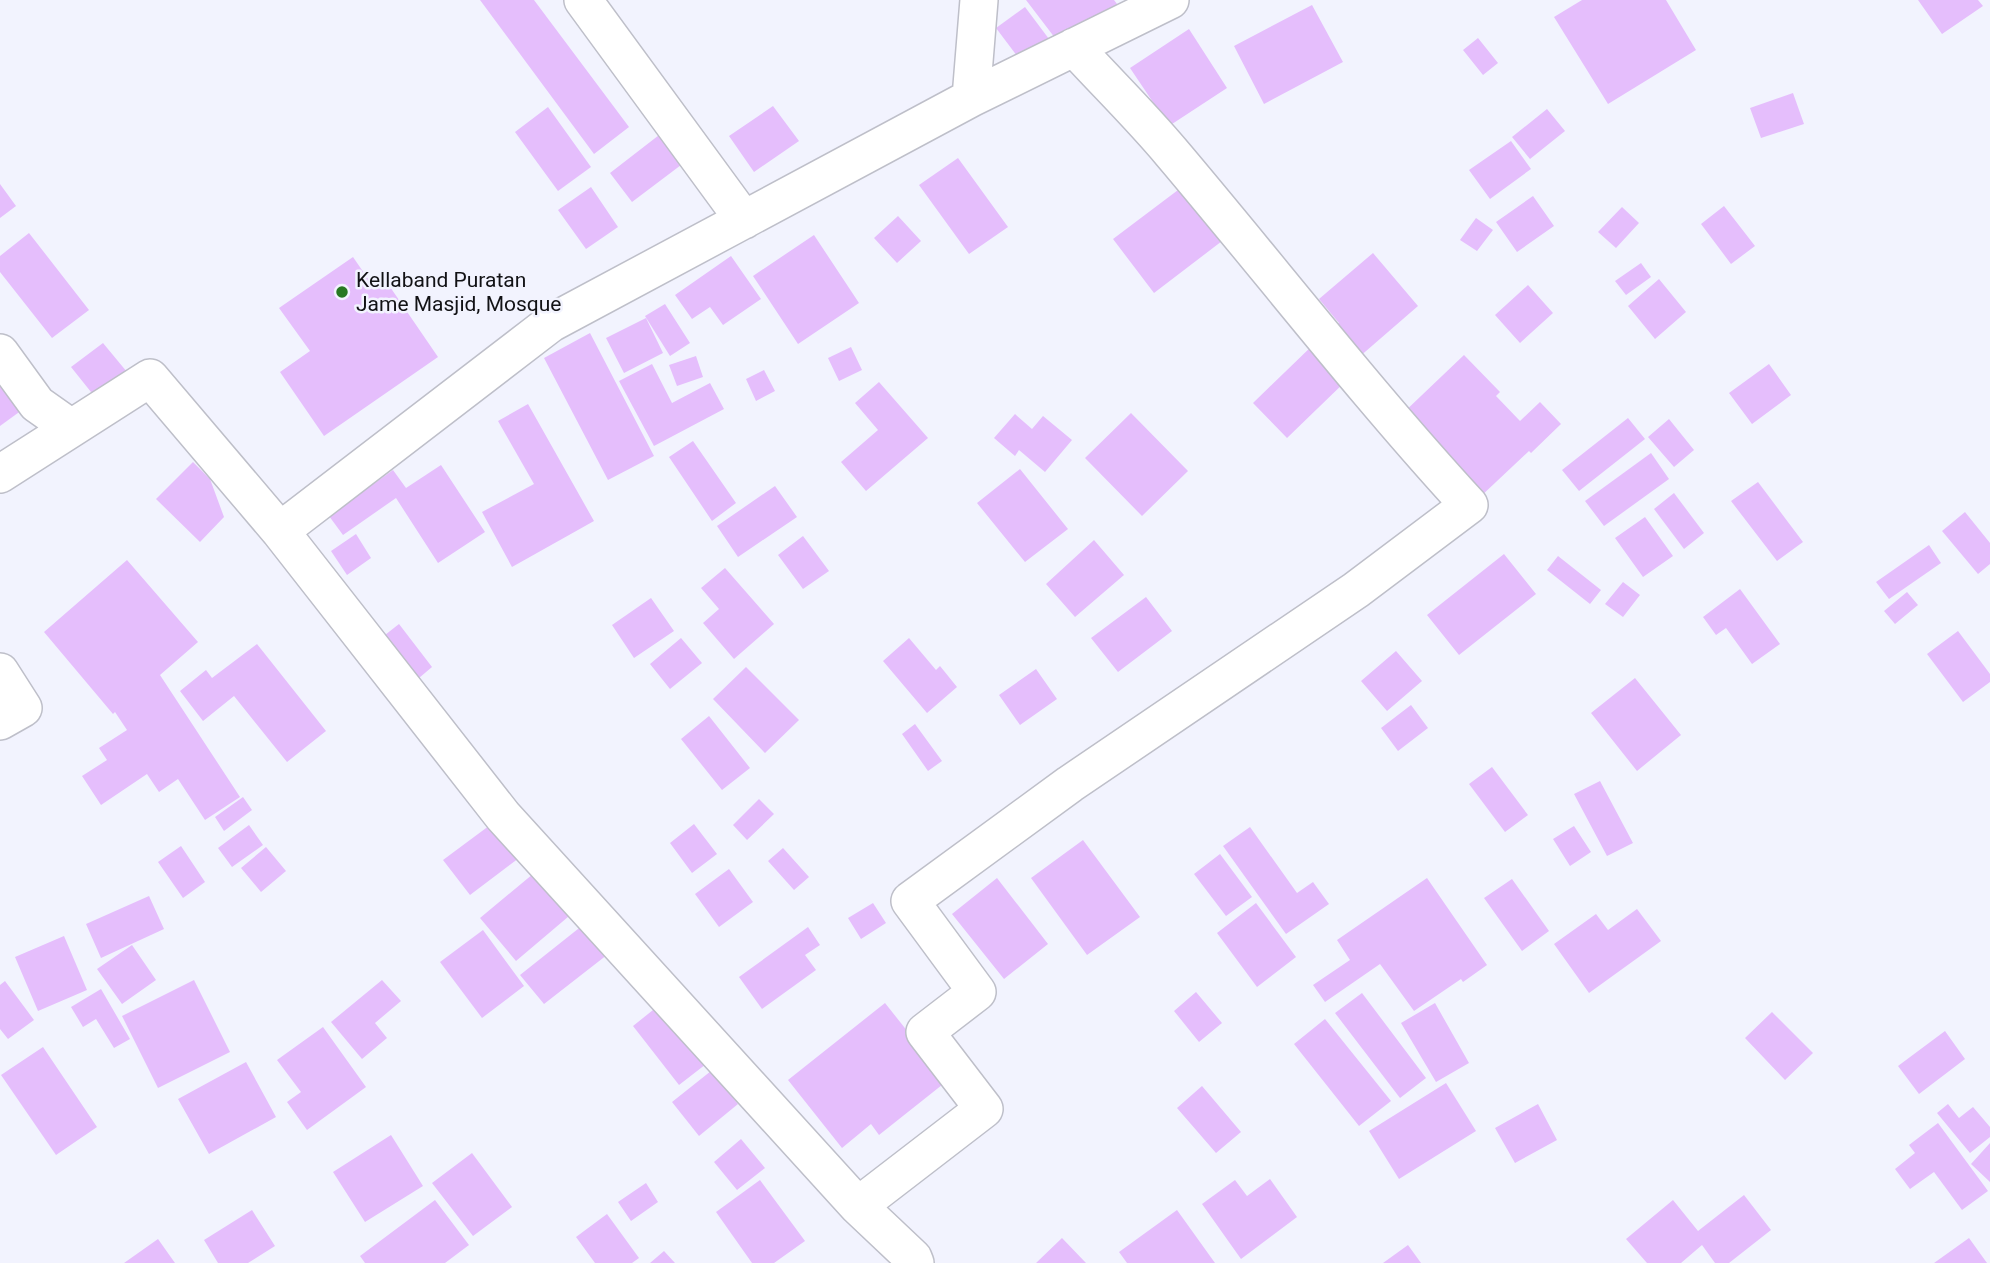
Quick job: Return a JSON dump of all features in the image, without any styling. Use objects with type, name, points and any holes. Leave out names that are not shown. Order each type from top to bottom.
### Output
[{"type":"street","points":[[583,0],[744,220]]},
{"type":"street","points":[[971,98],[979,0]]},
{"type":"street","points":[[280,531],[551,323],[971,98],[1170,0]]},
{"type":"street","points":[[858,1206],[984,1108],[925,1032],[977,992],[910,901],[1070,784],[1356,590],[1469,505],[1423,456],[1170,150],[1074,47]]},
{"type":"street","points":[[0,353],[37,404],[71,428]]},
{"type":"street","points":[[0,474],[150,377],[280,531],[503,816],[858,1206],[914,1258],[915,1263]]},
{"type":"street","points":[[0,672],[23,708],[0,721]]},
{"type":"building","points":[[480,0],[534,0],[629,127],[594,154]]},
{"type":"building","points":[[1026,0],[1114,0],[1124,13],[1068,55]]},
{"type":"building","points":[[1582,0],[1666,0],[1696,50],[1608,104],[1554,17]]},
{"type":"building","points":[[1918,0],[1978,0],[1983,6],[1942,34]]},
{"type":"building","points":[[1312,5],[1343,62],[1264,104],[1234,46]]},
{"type":"building","points":[[1025,7],[1058,51],[1029,72],[996,28]]},
{"type":"building","points":[[1189,29],[1227,88],[1169,126],[1130,68]]},
{"type":"building","points":[[1478,38],[1498,63],[1483,75],[1463,50]]},
{"type":"building","points":[[1793,93],[1804,124],[1761,138],[1750,108]]},
{"type":"building","points":[[773,106],[799,141],[754,172],[729,136]]},
{"type":"building","points":[[548,107],[591,167],[558,191],[515,132]]},
{"type":"building","points":[[1547,109],[1565,131],[1530,159],[1512,137]]},
{"type":"building","points":[[663,132],[685,162],[632,202],[610,173]]},
{"type":"building","points":[[1511,141],[1531,169],[1490,199],[1469,170]]},
{"type":"building","points":[[958,158],[1008,227],[969,254],[919,185]]},
{"type":"building","points":[[0,184],[16,206],[0,218]]},
{"type":"building","points":[[1186,184],[1226,238],[1154,293],[1113,239]]},
{"type":"building","points":[[591,187],[618,227],[586,249],[558,210]]},
{"type":"building","points":[[1533,196],[1554,226],[1517,252],[1496,222]]},
{"type":"building","points":[[1724,206],[1755,246],[1731,264],[1701,224]]},
{"type":"building","points":[[1622,207],[1639,223],[1616,248],[1598,232]]},
{"type":"building","points":[[898,216],[921,241],[897,263],[874,238]]},
{"type":"building","points":[[1476,218],[1493,230],[1477,251],[1460,240]]},
{"type":"building","points":[[29,233],[89,310],[52,338],[0,272],[0,256]]},
{"type":"building","points":[[814,235],[859,303],[798,344],[753,276]]},
{"type":"building","points":[[1373,253],[1418,306],[1358,358],[1332,328],[1339,323],[1319,299]]},
{"type":"building","points":[[731,256],[761,299],[723,325],[710,307],[692,319],[675,295]]},
{"type":"building","points":[[353,257],[375,289],[386,281],[438,357],[324,436],[280,372],[310,351],[279,308]]},
{"type":"building","points":[[1641,263],[1651,277],[1626,295],[1615,281]]},
{"type":"building","points":[[1659,279],[1686,312],[1655,339],[1628,306]]},
{"type":"building","points":[[1528,285],[1553,313],[1520,343],[1495,315]]},
{"type":"building","points":[[665,304],[690,343],[670,356],[645,316]]},
{"type":"building","points":[[646,318],[663,353],[624,373],[606,338]]},
{"type":"building","points":[[590,333],[654,456],[608,480],[544,358]]},
{"type":"building","points":[[103,343],[127,372],[95,397],[71,367]]},
{"type":"building","points":[[1315,343],[1349,378],[1287,438],[1253,403]]},
{"type":"building","points":[[851,347],[862,370],[839,381],[828,358]]},
{"type":"building","points":[[1464,355],[1500,392],[1496,396],[1520,421],[1540,402],[1561,424],[1479,498],[1400,416]]},
{"type":"building","points":[[696,356],[703,377],[677,386],[669,365]]},
{"type":"building","points":[[652,364],[672,403],[710,383],[724,409],[654,446],[619,381]]},
{"type":"building","points":[[1769,364],[1791,395],[1752,424],[1729,393]]},
{"type":"building","points":[[764,370],[775,391],[756,401],[746,379]]},
{"type":"building","points":[[0,380],[22,410],[0,426]]},
{"type":"building","points":[[879,382],[928,438],[866,491],[841,462],[878,430],[855,403]]},
{"type":"building","points":[[528,404],[594,521],[512,567],[482,512],[534,484],[498,421]]},
{"type":"building","points":[[1131,413],[1188,471],[1142,516],[1085,458]]},
{"type":"building","points":[[1015,414],[1032,429],[1043,416],[1072,440],[1045,472],[1019,450],[1015,456],[994,438]]},
{"type":"building","points":[[1628,418],[1645,439],[1579,491],[1562,470]]},
{"type":"building","points":[[1669,419],[1694,450],[1674,467],[1648,437]]},
{"type":"building","points":[[693,441],[736,503],[712,521],[669,457]]},
{"type":"building","points":[[1651,453],[1669,479],[1604,526],[1585,501]]},
{"type":"building","points":[[193,462],[210,479],[224,517],[200,542],[156,499]]},
{"type":"building","points":[[441,465],[485,532],[438,563],[396,498],[343,535],[329,516],[393,470],[406,488]]},
{"type":"building","points":[[1020,469],[1068,529],[1025,562],[977,503]]},
{"type":"building","points":[[1758,482],[1803,542],[1777,561],[1731,501]]},
{"type":"building","points":[[775,486],[797,517],[738,557],[717,526]]},
{"type":"building","points":[[1674,493],[1704,533],[1684,549],[1654,509]]},
{"type":"building","points":[[1965,512],[1990,543],[1990,564],[1978,574],[1942,531]]},
{"type":"building","points":[[1645,517],[1673,556],[1643,577],[1615,538]]},
{"type":"building","points":[[356,534],[371,558],[347,575],[331,551]]},
{"type":"building","points":[[803,536],[829,571],[803,589],[778,555]]},
{"type":"building","points":[[1094,540],[1124,575],[1075,617],[1046,584]]},
{"type":"building","points":[[1929,545],[1941,563],[1889,599],[1876,582]]},
{"type":"building","points":[[1504,554],[1536,594],[1459,655],[1427,615]]},
{"type":"building","points":[[1558,556],[1601,590],[1590,604],[1547,570]]},
{"type":"building","points":[[127,560],[198,642],[160,675],[240,797],[205,820],[178,779],[159,792],[147,774],[101,805],[82,776],[107,760],[99,748],[127,730],[115,712],[113,714],[44,632]]},
{"type":"building","points":[[725,568],[774,624],[734,659],[703,623],[719,609],[701,588]]},
{"type":"building","points":[[1623,582],[1640,595],[1623,617],[1605,604]]},
{"type":"building","points":[[1740,589],[1780,644],[1752,664],[1726,628],[1716,635],[1703,617]]},
{"type":"building","points":[[1907,592],[1918,605],[1895,624],[1884,611]]},
{"type":"building","points":[[1146,597],[1172,631],[1118,672],[1091,638]]},
{"type":"building","points":[[651,598],[674,631],[634,658],[612,625]]},
{"type":"building","points":[[399,624],[432,667],[419,678],[385,635]]},
{"type":"building","points":[[1958,631],[1990,674],[1990,682],[1963,702],[1927,654]]},
{"type":"building","points":[[681,638],[702,663],[670,689],[650,664]]},
{"type":"building","points":[[909,638],[936,670],[940,666],[957,687],[927,713],[883,661]]},
{"type":"building","points":[[257,644],[326,731],[287,762],[234,696],[203,721],[180,691],[206,670],[212,678]]},
{"type":"building","points":[[1396,651],[1422,681],[1387,711],[1361,681]]},
{"type":"building","points":[[746,667],[799,720],[765,753],[713,699]]},
{"type":"building","points":[[1036,669],[1057,699],[1020,725],[999,695]]},
{"type":"building","points":[[1635,678],[1681,735],[1637,771],[1591,713]]},
{"type":"building","points":[[1411,705],[1428,728],[1398,751],[1381,728]]},
{"type":"building","points":[[709,716],[750,768],[722,790],[681,739]]},
{"type":"building","points":[[915,724],[942,761],[928,771],[902,734]]},
{"type":"building","points":[[1492,767],[1528,815],[1505,832],[1469,784]]},
{"type":"building","points":[[1600,781],[1633,843],[1607,856],[1574,794]]},
{"type":"building","points":[[243,797],[252,810],[224,831],[215,817]]},
{"type":"building","points":[[759,799],[774,814],[747,840],[733,825]]},
{"type":"building","points":[[509,811],[535,846],[470,895],[443,860]]},
{"type":"building","points":[[694,824],[717,854],[692,873],[670,843]]},
{"type":"building","points":[[249,825],[263,845],[232,867],[218,848]]},
{"type":"building","points":[[1574,826],[1591,852],[1570,866],[1553,839]]},
{"type":"building","points":[[1250,827],[1297,893],[1313,882],[1329,904],[1286,934],[1223,846]]},
{"type":"building","points":[[1083,840],[1140,917],[1087,955],[1031,878]]},
{"type":"building","points":[[181,846],[205,882],[183,898],[158,862]]},
{"type":"building","points":[[266,847],[286,871],[261,892],[241,868]]},
{"type":"building","points":[[783,848],[809,877],[794,890],[768,861]]},
{"type":"building","points":[[1220,854],[1252,897],[1226,916],[1194,874]]},
{"type":"building","points":[[539,869],[575,911],[516,961],[480,918]]},
{"type":"building","points":[[729,869],[753,902],[719,927],[695,894]]},
{"type":"building","points":[[997,878],[1048,944],[1004,979],[952,914]]},
{"type":"building","points":[[1427,878],[1487,965],[1414,1011],[1380,964],[1325,1002],[1313,985],[1350,960],[1337,940]]},
{"type":"building","points":[[1512,879],[1549,931],[1522,951],[1484,898]]},
{"type":"building","points":[[149,896],[164,929],[101,958],[86,924]]},
{"type":"building","points":[[873,903],[886,923],[861,939],[848,918]]},
{"type":"building","points":[[1256,903],[1296,957],[1257,987],[1217,933]]},
{"type":"building","points":[[1637,909],[1661,941],[1589,993],[1554,944],[1596,914],[1608,930]]},
{"type":"building","points":[[588,921],[612,951],[544,1004],[520,975]]},
{"type":"building","points":[[808,927],[820,945],[805,955],[816,970],[762,1009],[739,977]]},
{"type":"building","points":[[483,930],[524,986],[482,1018],[440,962]]},
{"type":"building","points":[[64,936],[87,990],[38,1011],[15,957]]},
{"type":"building","points":[[132,945],[156,980],[122,1004],[97,969]]},
{"type":"building","points":[[194,980],[230,1052],[158,1088],[122,1016]]},
{"type":"building","points":[[382,980],[401,1001],[375,1023],[387,1038],[362,1059],[331,1022]]},
{"type":"building","points":[[5,981],[34,1020],[8,1039],[0,1029],[0,985]]},
{"type":"building","points":[[101,989],[130,1039],[114,1048],[96,1019],[83,1027],[71,1007]]},
{"type":"building","points":[[1196,992],[1222,1023],[1199,1042],[1174,1011]]},
{"type":"building","points":[[1362,993],[1426,1078],[1400,1098],[1335,1013]]},
{"type":"building","points":[[673,994],[719,1054],[679,1085],[633,1026]]},
{"type":"building","points":[[885,1003],[947,1081],[879,1135],[871,1124],[842,1148],[788,1080]]},
{"type":"building","points":[[1435,1003],[1469,1063],[1436,1082],[1401,1023]]},
{"type":"building","points":[[1772,1012],[1813,1053],[1785,1080],[1745,1038]]},
{"type":"building","points":[[1325,1019],[1391,1101],[1359,1126],[1294,1044]]},
{"type":"building","points":[[323,1027],[366,1087],[307,1130],[287,1102],[301,1092],[277,1060]]},
{"type":"building","points":[[1945,1031],[1965,1059],[1919,1094],[1898,1066]]},
{"type":"building","points":[[43,1047],[97,1127],[56,1155],[1,1075]]},
{"type":"building","points":[[246,1062],[276,1117],[209,1154],[178,1099]]},
{"type":"building","points":[[711,1071],[738,1104],[699,1136],[672,1102]]},
{"type":"building","points":[[1446,1083],[1476,1131],[1399,1179],[1369,1131]]},
{"type":"building","points":[[1202,1086],[1241,1132],[1216,1153],[1177,1108]]},
{"type":"building","points":[[1538,1104],[1557,1140],[1515,1163],[1495,1128]]},
{"type":"building","points":[[1948,1104],[1959,1118],[1973,1107],[1990,1127],[1990,1137],[1970,1153],[1937,1113]]},
{"type":"building","points":[[1938,1123],[1988,1191],[1962,1210],[1934,1172],[1910,1189],[1895,1169],[1915,1153],[1909,1145]]},
{"type":"building","points":[[391,1135],[423,1186],[365,1222],[333,1172]]},
{"type":"building","points":[[741,1139],[765,1168],[737,1190],[714,1162]]},
{"type":"building","points":[[1990,1143],[1990,1182],[1971,1164]]},
{"type":"building","points":[[472,1153],[512,1207],[473,1236],[432,1183]]},
{"type":"building","points":[[1270,1179],[1297,1217],[1241,1259],[1202,1204],[1235,1180],[1247,1196]]},
{"type":"building","points":[[760,1180],[805,1241],[774,1263],[752,1263],[716,1212]]},
{"type":"building","points":[[646,1183],[658,1202],[631,1221],[618,1202]]},
{"type":"building","points":[[1744,1195],[1771,1230],[1729,1263],[1715,1263],[1702,1245],[1681,1263],[1647,1263],[1626,1239],[1673,1200],[1698,1231]]},
{"type":"building","points":[[435,1200],[469,1245],[445,1263],[365,1263],[360,1256]]},
{"type":"building","points":[[252,1210],[275,1246],[248,1263],[218,1263],[204,1240]]},
{"type":"building","points":[[1177,1210],[1215,1263],[1127,1263],[1119,1252]]},
{"type":"building","points":[[607,1214],[639,1258],[632,1263],[595,1263],[576,1237]]},
{"type":"building","points":[[1062,1238],[1086,1263],[1036,1263]]},
{"type":"building","points":[[1969,1238],[1987,1263],[1934,1263]]},
{"type":"building","points":[[158,1239],[175,1263],[124,1263]]},
{"type":"building","points":[[1408,1245],[1421,1263],[1383,1263]]},
{"type":"building","points":[[664,1251],[675,1263],[650,1263]]},
{"type":"place","name":"Kellaband Puratan Jame Masjid, Mosque","points":[[342,292]]}]
